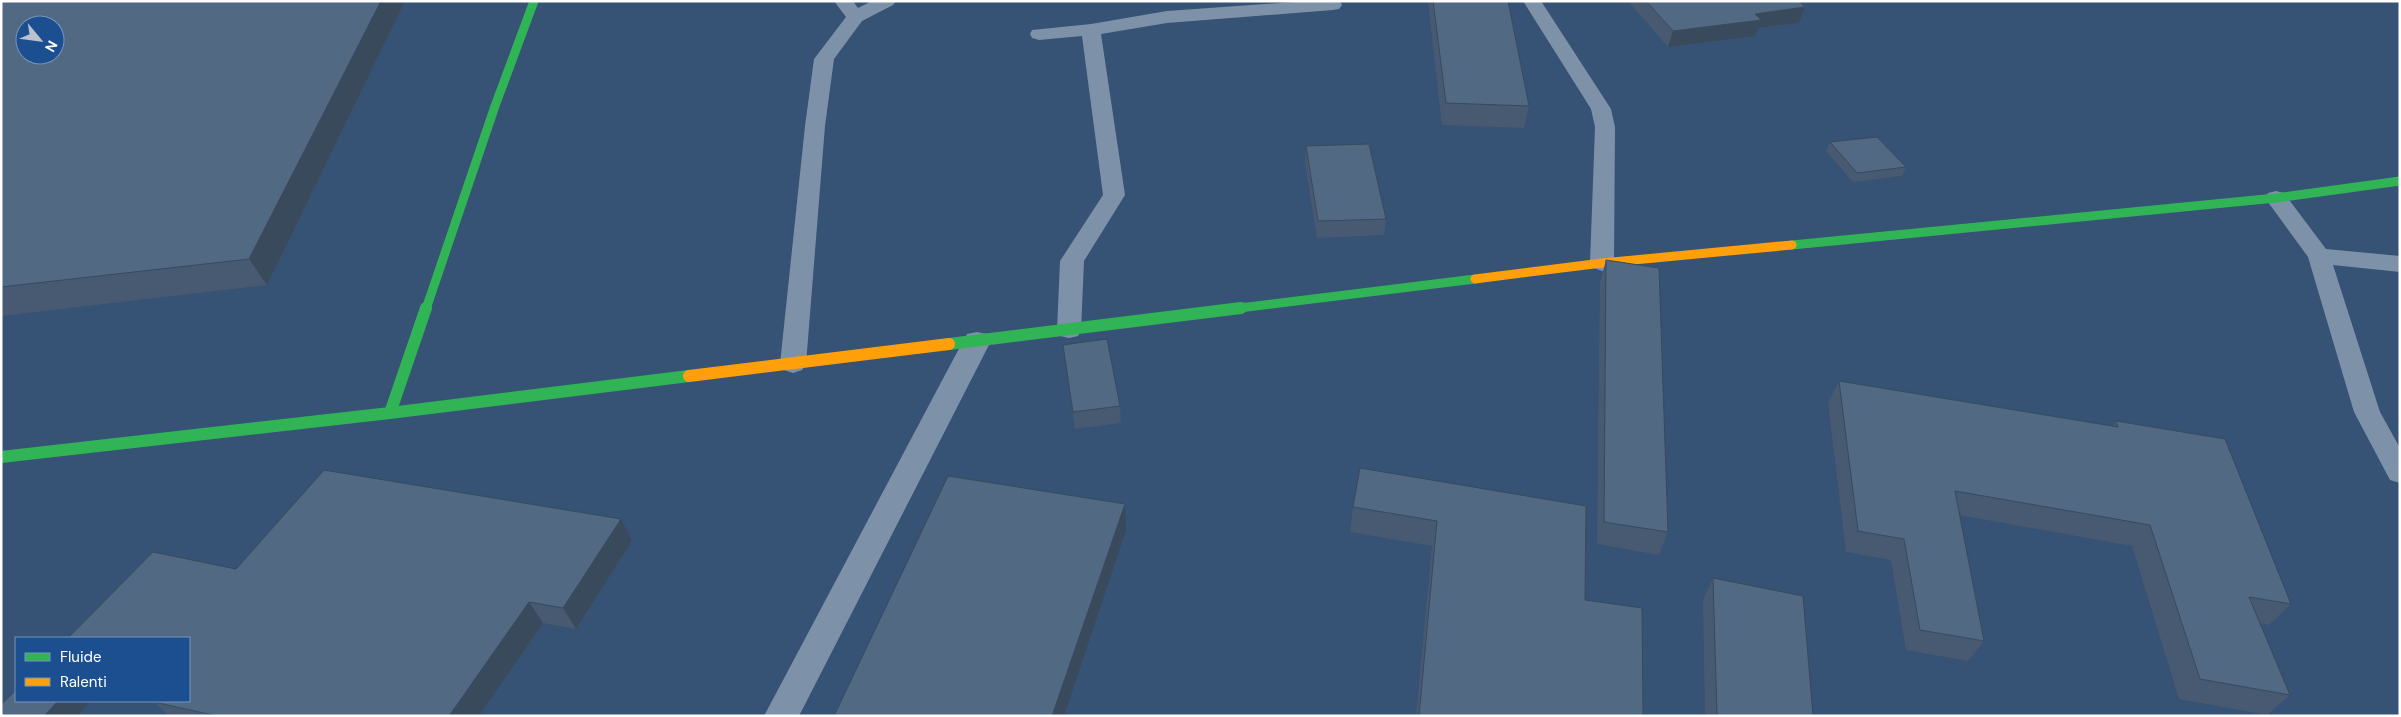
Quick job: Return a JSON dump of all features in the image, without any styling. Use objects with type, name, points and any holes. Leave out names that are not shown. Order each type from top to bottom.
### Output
[{"type":"street","points":[[390,413],[495,106],[534,1]]},
{"type":"street","points":[[1,457],[390,413],[1602,263],[2276,198],[2400,181]]},
{"type":"street","points":[[781,716],[977,341]]},
{"type":"lane","points":[[793,364],[815,126],[824,59],[849,9],[886,1]]},
{"type":"lane","points":[[1532,1],[1601,109],[1605,126],[1602,263]]},
{"type":"lane","points":[[1039,34],[1091,30],[1167,17],[1333,5]]},
{"type":"lane","points":[[1069,330],[1072,261],[1114,195],[1091,30]]},
{"type":"lane","points":[[2276,198],[2319,256],[2366,412],[2400,473]]},
{"type":"lane","points":[[2319,256],[2400,264]]},
{"type":"building","points":[[1,1],[381,1],[249,259],[1,287]]},
{"type":"building","points":[[1433,1],[1508,1],[1529,106],[1446,103]]},
{"type":"building","points":[[1646,1],[1799,1],[1805,7],[1755,14],[1761,20],[1673,31]]},
{"type":"building","points":[[1877,137],[1906,167],[1857,173],[1830,142]]},
{"type":"building","points":[[1369,144],[1386,219],[1318,221],[1306,146]]},
{"type":"building","points":[[1606,260],[1659,268],[1668,532],[1604,522]]},
{"type":"building","points":[[1107,339],[1120,406],[1073,412],[1063,345]]},
{"type":"building","points":[[1839,381],[2118,427],[2116,421],[2225,439],[2291,604],[2249,597],[2290,695],[2200,679],[2150,525],[1955,491],[1984,641],[1920,630],[1904,539],[1858,531]]},
{"type":"building","points":[[1360,468],[1586,506],[1585,600],[1642,608],[1643,716],[1419,716],[1437,521],[1353,507]]},
{"type":"building","points":[[324,470],[621,519],[563,608],[529,602],[449,716],[217,716],[154,702],[190,702],[190,637],[69,637],[153,552],[236,569]]},
{"type":"building","points":[[948,476],[1125,504],[1052,716],[834,716]]},
{"type":"building","points":[[1713,578],[1803,596],[1813,716],[1717,716]]},
{"type":"building","points":[[15,691],[15,702],[57,702],[44,716],[1,716],[1,705]]},
{"type":"traffic: fast","points":[[390,413],[495,106],[534,1]]},
{"type":"traffic: fast","points":[[1792,245],[2276,198],[2400,181]]},
{"type":"traffic: fast","points":[[949,344],[1475,279]]},
{"type":"traffic: fast","points":[[1,457],[390,413],[689,376]]},
{"type":"traffic: slow","points":[[1475,279],[1602,263],[1792,245]]},
{"type":"traffic: slow","points":[[689,376],[949,344]]}]
